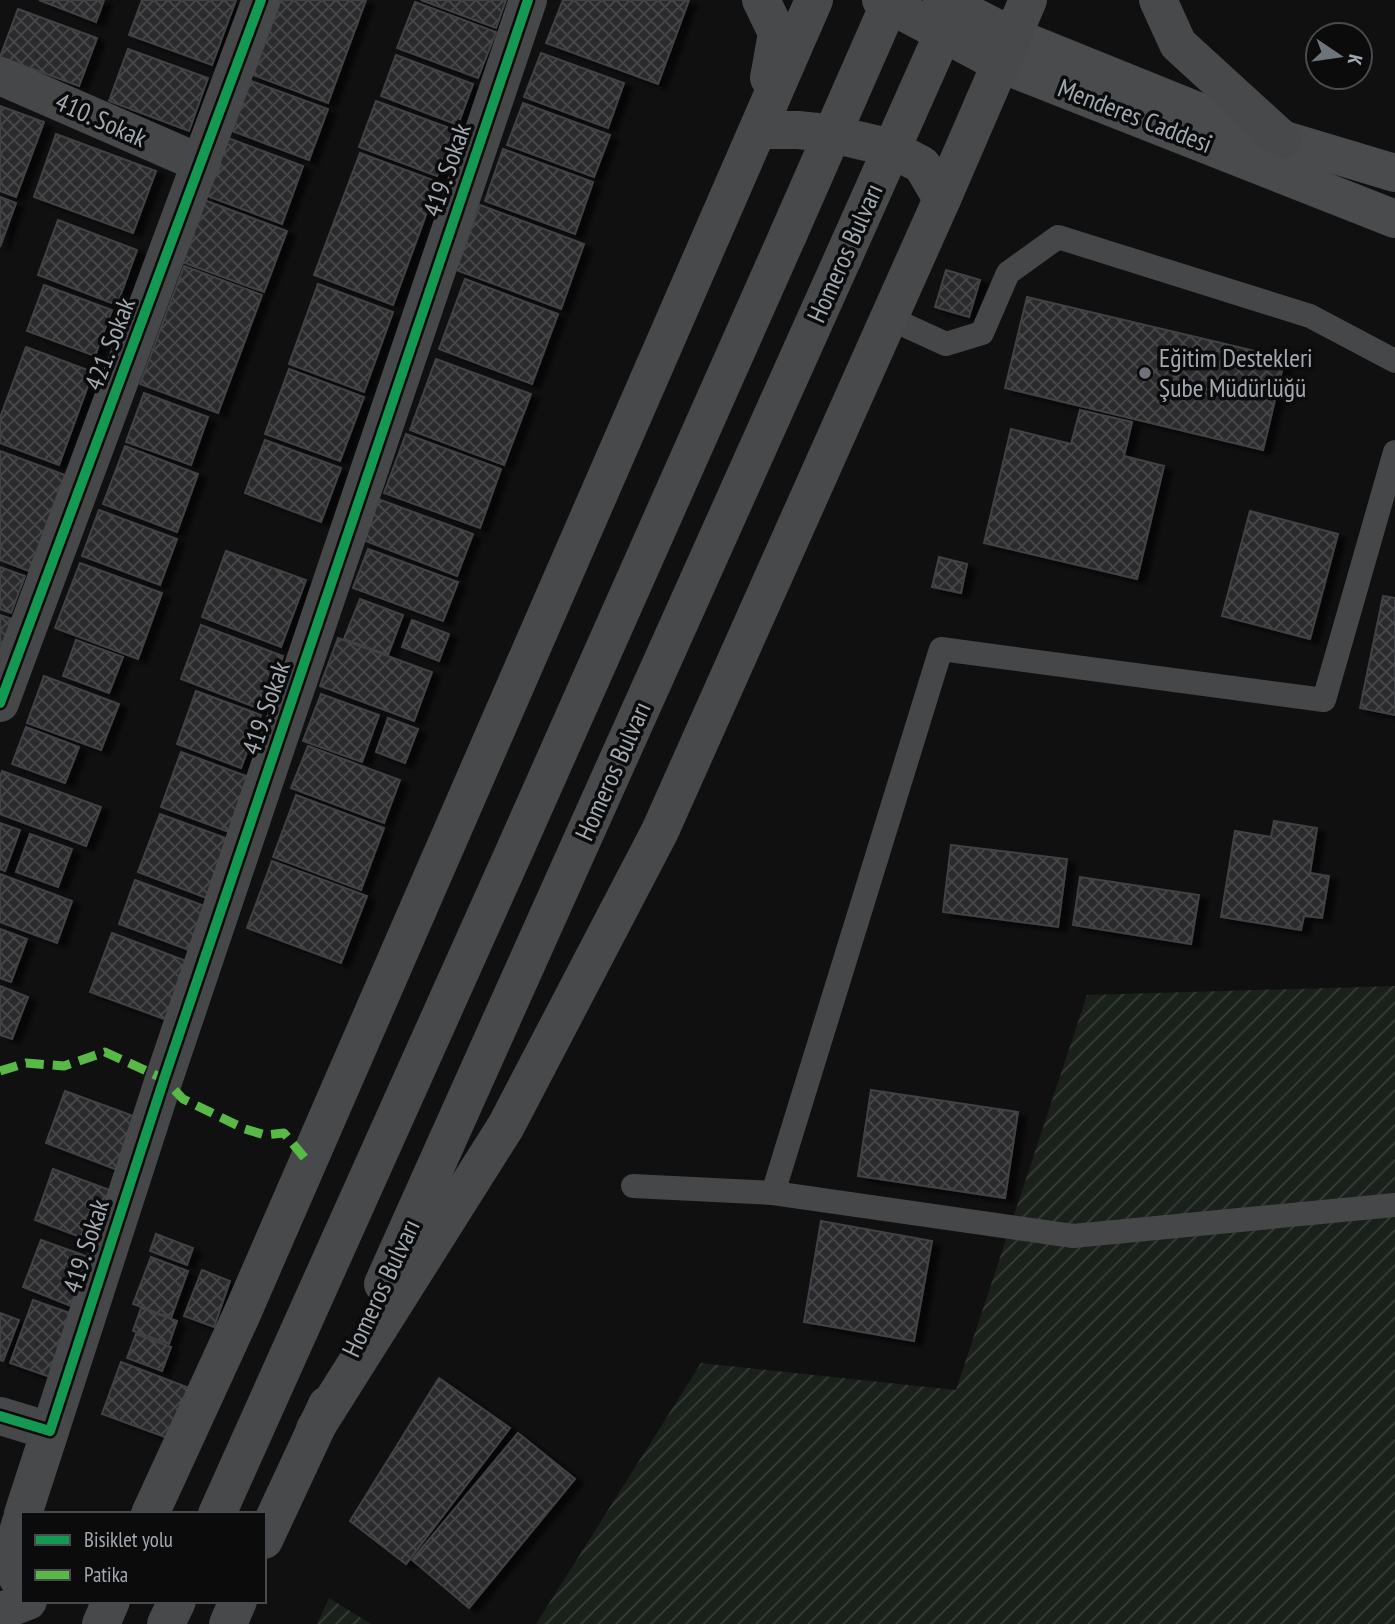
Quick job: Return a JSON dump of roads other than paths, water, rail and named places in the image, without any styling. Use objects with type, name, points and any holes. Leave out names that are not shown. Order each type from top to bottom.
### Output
[{"type":"main road","points":[[760,130],[777,33],[761,0]]},
{"type":"main road","points":[[151,1512],[251,1292],[760,130],[814,0]]},
{"type":"main road","name":"Menderes Caddesi","points":[[881,0],[1007,50],[1395,219]]},
{"type":"main road","points":[[217,1512],[526,827],[891,0]]},
{"type":"main road","points":[[942,0],[1007,50]]},
{"type":"main road","name":"Homeros Bulvarı","points":[[266,1536],[381,1290],[958,0]]},
{"type":"main road","points":[[315,1429],[506,1126],[660,831],[942,200],[1028,0]]},
{"type":"main road","points":[[1158,0],[1178,44],[1282,139]]},
{"type":"main road","name":"Menderes Caddesi","points":[[1007,50],[1225,122],[1395,173]]},
{"type":"main road","points":[[760,130],[827,133],[888,147],[922,164],[942,200]]},
{"type":"main road","points":[[24,1512],[50,1431]]},
{"type":"main road","points":[[21,1521],[12,1548],[16,1579],[21,1584]]},
{"type":"main road","points":[[0,1618],[4,1610],[23,1603]]},
{"type":"main road","points":[[101,1624],[110,1603]]},
{"type":"main road","points":[[166,1624],[176,1603]]},
{"type":"main road","points":[[228,1624],[237,1603]]},
{"type":"street","name":"421. Sokak","points":[[0,703],[261,0]]},
{"type":"street","name":"419. Sokak","points":[[50,1431],[161,1089],[528,0]]},
{"type":"street","name":"410. Sokak","points":[[0,76],[202,164]]},
{"type":"street","points":[[0,1416],[50,1431]]},
{"type":"lane","points":[[889,318],[946,344],[982,333],[1008,273],[1058,237],[1310,317],[1395,361]]},
{"type":"lane","points":[[773,1193],[941,649],[1324,700],[1389,493],[1395,452]]},
{"type":"lane","points":[[633,1186],[773,1193],[1073,1236],[1395,1205]]},
{"type":"place","name":"Eğitim Destekleri Şube Müdürlüğü","points":[[1145,373]]}]
